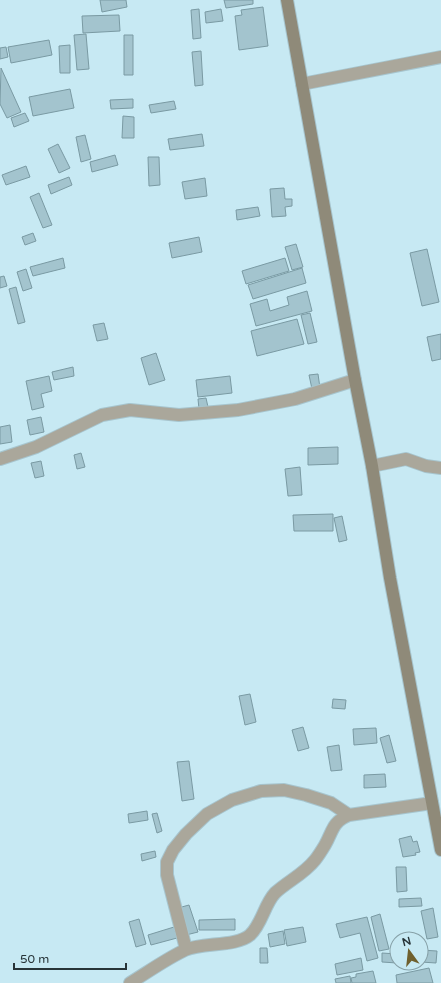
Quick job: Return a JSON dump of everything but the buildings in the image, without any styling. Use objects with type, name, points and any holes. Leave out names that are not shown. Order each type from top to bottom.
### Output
[{"type":"main road","points":[[287,0],[355,380],[372,466],[390,578],[441,850]]},
{"type":"street","points":[[302,84],[441,57]]},
{"type":"street","points":[[0,459],[36,447],[102,415],[130,410],[180,415],[238,410],[295,399],[355,380]]},
{"type":"street","points":[[372,466],[406,459],[426,466],[441,468]]},
{"type":"street","points":[[186,949],[167,875],[168,862],[173,850],[206,814],[232,800],[261,791],[284,790],[331,804],[349,815]]},
{"type":"street","points":[[130,983],[186,949],[240,940],[250,935],[275,894],[303,873],[315,860],[325,845],[334,825],[341,818],[349,815],[432,803]]}]
